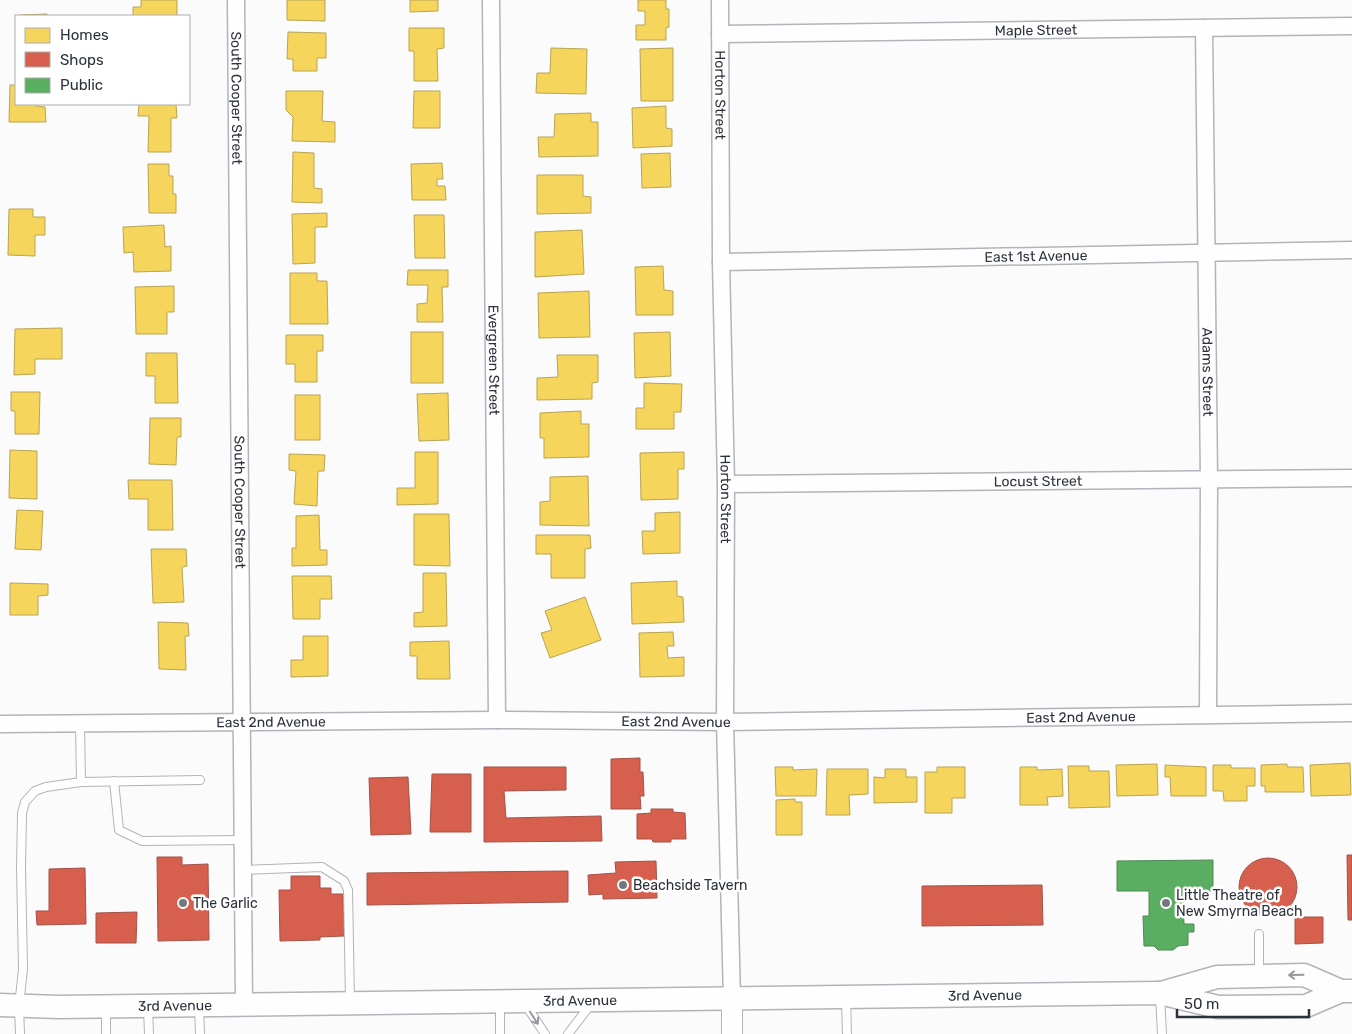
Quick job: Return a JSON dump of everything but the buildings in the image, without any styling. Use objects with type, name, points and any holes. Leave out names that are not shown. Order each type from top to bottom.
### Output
[{"type":"main road","name":"3rd Avenue","points":[[1160,993],[1217,977],[1304,975],[1347,991]]},
{"type":"main road","name":"3rd Avenue","points":[[10,1005],[350,1004],[1160,993],[1218,1007],[1306,1006],[1347,991]]},
{"type":"street","name":"South Cooper Street","points":[[236,0],[244,1005]]},
{"type":"street","name":"Evergreen Street","points":[[491,0],[497,720]]},
{"type":"street","name":"Horton Street","points":[[720,0],[721,262],[726,484],[726,722],[732,999]]},
{"type":"street","name":"Maple Street","points":[[720,34],[1352,26]]},
{"type":"street","name":"Adams Street","points":[[1204,28],[1209,479],[1208,715]]},
{"type":"street","name":"East 1st Avenue","points":[[721,262],[1352,250]]},
{"type":"street","name":"Locust Street","points":[[726,484],[1352,478]]},
{"type":"street","name":"East 2nd Avenue","points":[[0,724],[497,720],[726,722],[1352,713]]},
{"type":"street","points":[[732,999],[732,1034]]},
{"type":"lane","points":[[80,724],[81,782]]},
{"type":"lane","points":[[20,1034],[10,1005],[23,969],[21,868],[22,813],[25,802],[40,789],[81,782],[200,780]]},
{"type":"lane","points":[[114,781],[119,830],[142,841],[242,840]]},
{"type":"lane","points":[[243,870],[322,867],[344,881],[348,890],[350,1004]]},
{"type":"lane","points":[[1259,934],[1259,976]]},
{"type":"lane","points":[[1160,993],[1162,1034]]},
{"type":"lane","points":[[846,997],[847,1034]]},
{"type":"lane","points":[[568,1034],[594,1001]]},
{"type":"lane","points":[[500,1002],[500,1034]]},
{"type":"lane","points":[[524,1002],[545,1034]]},
{"type":"lane","points":[[199,1005],[200,1034]]},
{"type":"lane","points":[[106,1006],[106,1034]]},
{"type":"lane","points":[[148,1006],[149,1034]]},
{"type":"place","name":"Beachside Tavern","points":[[623,885]]},
{"type":"place","name":"The Garlic","points":[[183,903]]},
{"type":"place","name":"Little Theatre of New Smyrna Beach","points":[[1166,903]]}]
